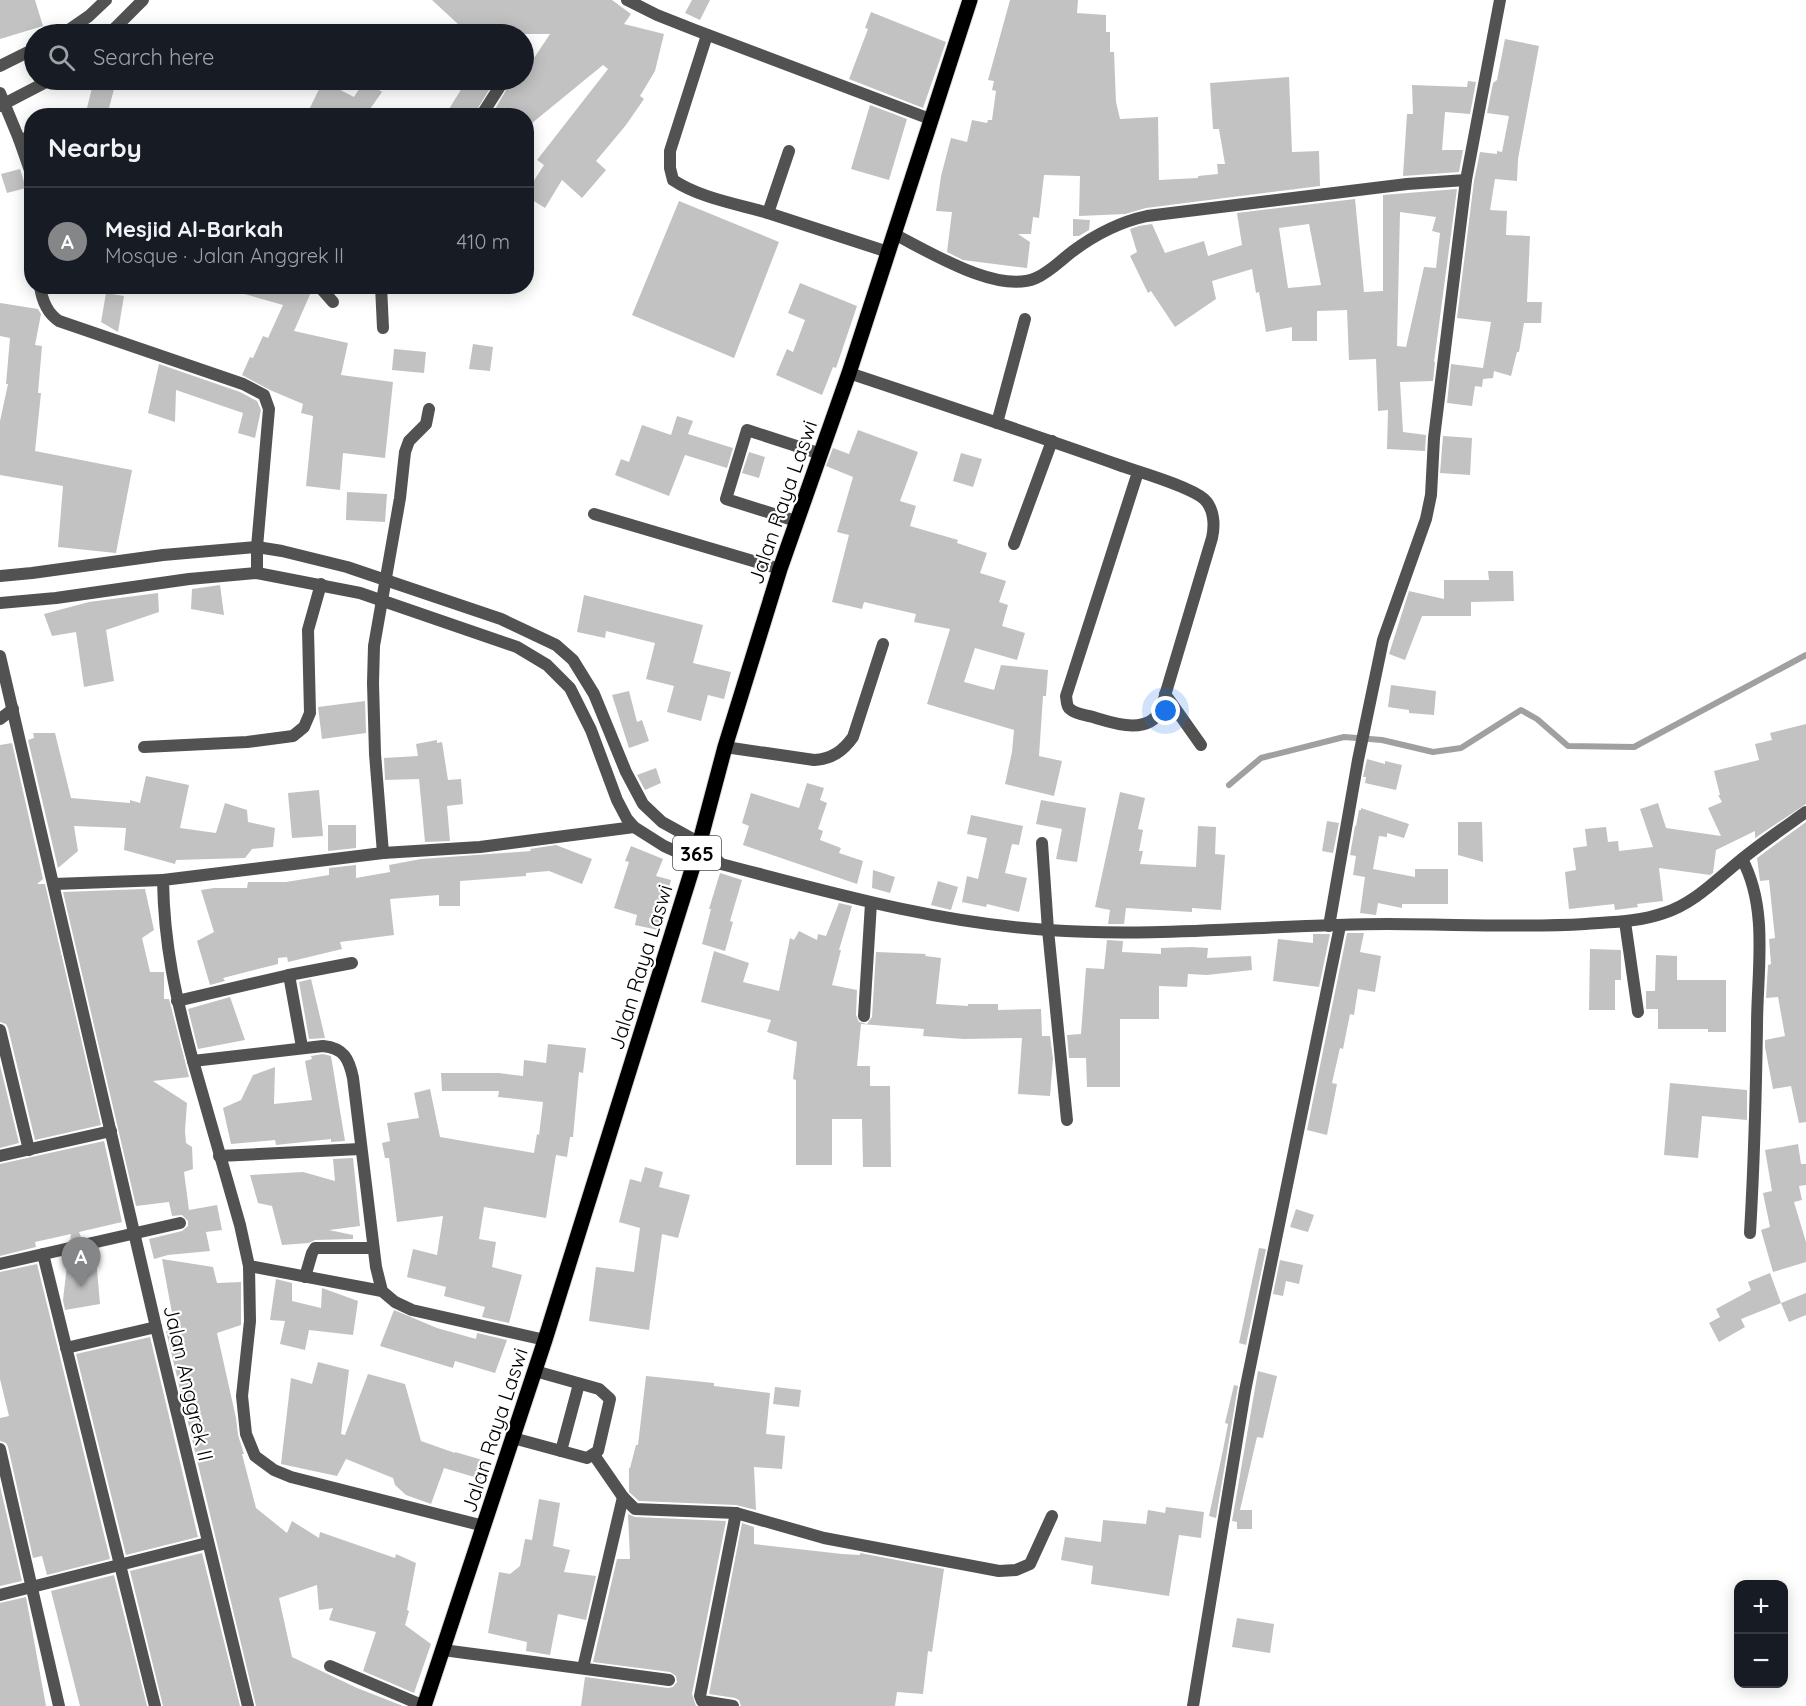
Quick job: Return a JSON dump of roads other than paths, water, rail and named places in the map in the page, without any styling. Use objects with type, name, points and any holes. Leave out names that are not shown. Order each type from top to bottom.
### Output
[{"type":"main road","name":"Jalan Raya Laswi","points":[[424,1706],[545,1340],[695,860],[725,747],[780,569],[849,373],[970,0]]},
{"type":"street","points":[[77,24],[105,0]]},
{"type":"street","points":[[119,24],[143,0]]},
{"type":"street","points":[[627,0],[707,35],[930,119]]},
{"type":"street","points":[[1193,1706],[1245,1391],[1334,926],[1358,760],[1383,640],[1426,519],[1431,495],[1434,438],[1466,180],[1500,0]]},
{"type":"street","points":[[707,35],[670,151],[673,180],[682,186],[710,196],[888,252]]},
{"type":"street","points":[[0,66],[24,54]]},
{"type":"street","points":[[24,136],[2,100],[26,90]]},
{"type":"street","points":[[486,108],[498,90]]},
{"type":"street","points":[[768,213],[789,151]]},
{"type":"street","points":[[894,234],[982,275],[1021,282],[1042,275],[1103,232],[1130,220],[1407,184],[1466,180]]},
{"type":"street","points":[[42,294],[46,309],[60,321],[243,384],[258,390],[266,397],[269,416],[257,547],[257,573]]},
{"type":"street","points":[[326,294],[333,302]]},
{"type":"street","points":[[381,294],[383,328]]},
{"type":"street","points":[[997,423],[1026,319]]},
{"type":"street","points":[[849,373],[1138,472],[1196,494],[1208,504],[1213,532],[1208,555],[1158,715],[1138,725],[1124,725],[1075,712],[1070,709],[1066,700],[1138,472]]},
{"type":"street","points":[[382,854],[375,754],[374,646],[400,498],[405,453],[409,441],[426,424],[429,409]]},
{"type":"street","points":[[796,522],[726,499],[747,430],[821,454]]},
{"type":"street","points":[[1014,544],[1052,441]]},
{"type":"street","points":[[594,514],[780,569]]},
{"type":"street","points":[[0,576],[203,550],[257,547],[317,558],[501,619],[536,634],[565,652],[590,687],[626,772],[643,804],[662,822],[700,843],[721,864]]},
{"type":"street","points":[[0,603],[56,598],[189,579],[257,573],[321,584],[381,600],[517,647],[547,665],[561,677],[578,701],[616,800],[627,819],[634,827],[664,846],[695,860],[721,864],[871,903],[972,922],[1048,930],[1163,932],[1385,924],[1543,927],[1625,922],[1676,909],[1698,895],[1806,812]]},
{"type":"street","points":[[144,747],[248,742],[293,736],[304,727],[310,713],[308,630],[321,584]]},
{"type":"street","points":[[725,747],[814,760],[828,759],[837,754],[853,737],[883,644]]},
{"type":"street","name":"Jalan Anggrek II","points":[[0,656],[207,1543],[248,1706]]},
{"type":"street","points":[[1165,694],[1201,745]]},
{"type":"street","points":[[0,719],[13,709]]},
{"type":"street","points":[[54,884],[163,880],[382,854],[480,847],[634,827]]},
{"type":"street","points":[[1042,843],[1048,930],[1067,1120]]},
{"type":"street","points":[[1742,859],[1752,884],[1759,929],[1756,1104],[1750,1233]]},
{"type":"street","points":[[163,880],[166,944],[177,1000],[240,1225],[249,1266],[250,1320],[242,1396],[246,1434],[255,1456],[274,1470],[291,1478],[484,1526]]},
{"type":"street","points":[[864,1016],[871,903]]},
{"type":"street","points":[[1625,922],[1638,1012]]},
{"type":"street","points":[[177,1000],[352,963]]},
{"type":"street","points":[[289,975],[302,1047]]},
{"type":"street","points":[[0,1030],[28,1150]]},
{"type":"street","points":[[193,1061],[302,1047],[332,1047],[348,1059],[353,1078],[373,1248],[382,1291]]},
{"type":"street","points":[[0,1156],[111,1131]]},
{"type":"street","points":[[219,1156],[360,1149]]},
{"type":"street","points":[[0,1264],[180,1223]]},
{"type":"street","points":[[305,1277],[315,1248],[373,1248]]},
{"type":"street","points":[[43,1254],[154,1706]]},
{"type":"street","points":[[249,1266],[382,1291],[394,1302],[412,1310],[545,1340]]},
{"type":"street","points":[[66,1348],[156,1327]]},
{"type":"street","points":[[513,1438],[587,1458],[598,1452],[602,1443],[610,1399],[599,1389],[535,1371]]},
{"type":"street","points":[[561,1451],[579,1384]]},
{"type":"street","points":[[0,1449],[59,1706]]},
{"type":"street","points":[[594,1455],[622,1497],[635,1509],[736,1513],[824,1538],[999,1571],[1016,1570],[1030,1564],[1052,1516]]},
{"type":"street","points":[[583,1668],[622,1497]]},
{"type":"street","points":[[733,1706],[702,1701],[700,1696],[736,1513]]},
{"type":"street","points":[[0,1595],[207,1543]]},
{"type":"street","points":[[443,1650],[669,1680]]},
{"type":"street","points":[[330,1666],[424,1706]]},
{"type":"waterway","points":[[1229,785],[1261,758],[1344,737],[1382,740],[1433,752],[1461,748],[1521,710],[1537,719],[1568,746],[1634,747],[1806,655]]},
{"type":"place","name":"Mesjid Al-Barkah","points":[[81,1287]]}]
